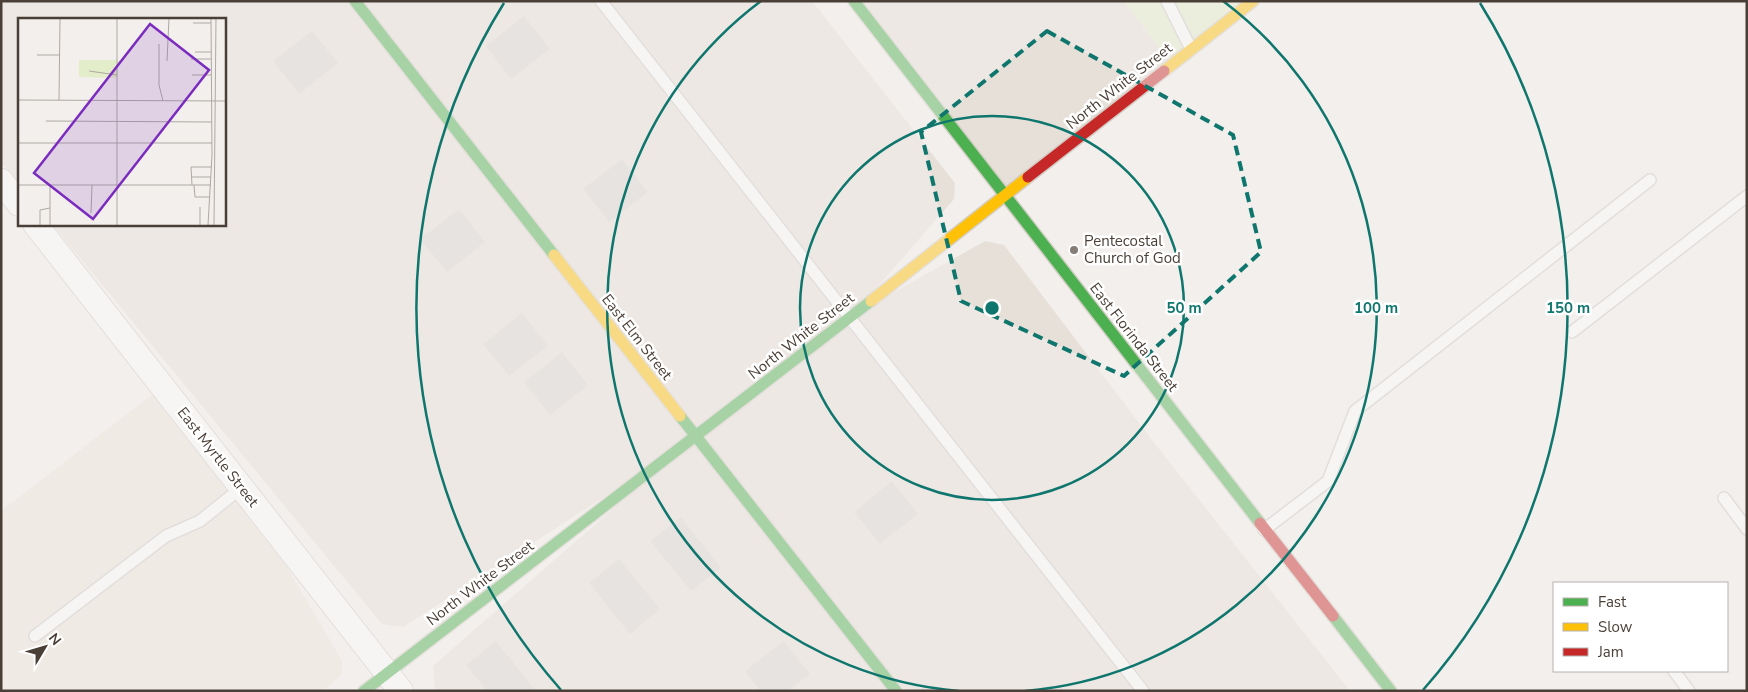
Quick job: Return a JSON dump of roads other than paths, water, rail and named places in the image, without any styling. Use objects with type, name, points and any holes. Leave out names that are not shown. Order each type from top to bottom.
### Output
[{"type":"street","name":"East Elm Street","points":[[356,1],[896,691]]},
{"type":"street","name":"East Florinda Street","points":[[854,1],[1391,691]]},
{"type":"street","name":"North White Street","points":[[364,691],[394,682],[696,437],[1253,1]]},
{"type":"street","points":[[1,181],[18,203]]},
{"type":"street","name":"East Myrtle Street","points":[[35,225],[394,682]]},
{"type":"lane","points":[[601,1],[1143,691]]},
{"type":"lane","points":[[1167,1],[1191,49]]},
{"type":"lane","points":[[1264,530],[1328,481],[1355,411],[1650,180]]},
{"type":"lane","points":[[1572,332],[1747,196]]},
{"type":"lane","points":[[35,636],[166,536],[200,521],[241,488]]},
{"type":"lane","points":[[1724,498],[1747,529]]},
{"type":"lane","points":[[1675,672],[1689,691]]},
{"type":"place","name":"Pentecostal Church of God","points":[[1074,250]]}]
